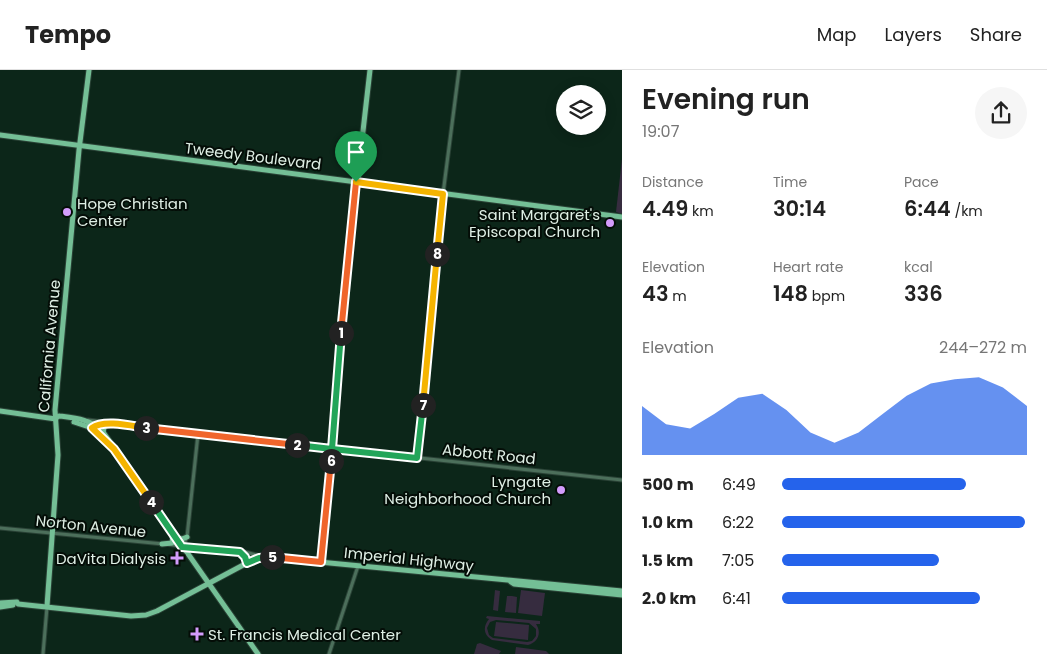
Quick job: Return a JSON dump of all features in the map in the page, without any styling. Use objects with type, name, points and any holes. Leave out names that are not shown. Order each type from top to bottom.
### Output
[{"type":"main road","name":"California Avenue","points":[[47,606],[58,455],[55,418],[80,146],[89,70]]},
{"type":"main road","points":[[321,562],[347,271],[370,70]]},
{"type":"main road","name":"Tweedy Boulevard","points":[[0,135],[622,217]]},
{"type":"main road","points":[[0,411],[55,418],[94,426],[114,449],[258,654]]},
{"type":"main road","points":[[55,418],[59,416],[85,420],[103,432],[113,444],[114,449]]},
{"type":"main road","points":[[103,432],[105,424]]},
{"type":"main road","points":[[174,534],[182,539],[187,537]]},
{"type":"main road","points":[[162,544],[173,542],[174,534]]},
{"type":"main road","name":"Imperial Highway","points":[[0,607],[18,604],[142,616],[157,611],[247,563],[267,557],[622,595]]},
{"type":"main road","name":"Imperial Highway","points":[[511,582],[515,580],[622,591]]},
{"type":"main road","name":"Imperial Highway","points":[[0,603],[17,602],[18,604]]},
{"type":"street","points":[[417,458],[443,194],[459,70]]},
{"type":"street","name":"Abbott Road","points":[[85,420],[622,480]]},
{"type":"street","name":"Abbott Road","points":[[94,426],[116,424]]},
{"type":"street","points":[[182,547],[187,537],[198,434]]},
{"type":"street","name":"Norton Avenue","points":[[0,528],[256,553],[267,557]]},
{"type":"street","points":[[240,552],[245,557],[247,563]]},
{"type":"street","points":[[329,654],[358,566]]},
{"type":"street","name":"California Avenue","points":[[43,654],[47,606]]},
{"type":"shaded area","points":[[622,159],[622,214],[616,212]]},
{"type":"shaded area","points":[[495,590],[500,591],[498,611],[493,610]]},
{"type":"shaded area","points":[[521,590],[545,593],[542,616],[518,613]]},
{"type":"shaded area","points":[[507,596],[517,597],[516,613],[505,612]]},
{"type":"shaded area","points":[[487,616],[540,621],[540,624],[536,624],[539,631],[538,637],[528,645],[492,640],[486,633],[485,627],[489,619],[486,618]],"holes":[[[496,620],[529,623],[536,629],[536,636],[532,641],[527,642],[493,638],[489,635],[487,628],[490,622]]]},
{"type":"shaded area","points":[[496,622],[529,625],[528,640],[494,636]]},
{"type":"shaded area","points":[[480,643],[501,651],[499,654],[474,654],[477,644]]},
{"type":"shaded area","points":[[516,647],[546,651],[549,654],[515,654]]},
{"type":"place","name":"Hope Christian Center","points":[[67,212]]},
{"type":"place","name":"Saint Margaret's Episcopal Church","points":[[610,223]]},
{"type":"place","name":"Lyngate Neighborhood Church","points":[[561,490]]},
{"type":"place","name":"DaVita Dialysis","points":[[177,558]]},
{"type":"place","name":"St. Francis Medical Center","points":[[197,634]]},
{"type":"route","points":[[356,182],[332,432],[332,449],[116,424],[98,424],[92,428],[114,449],[182,547],[240,552],[244,554],[247,563],[267,557],[321,562],[332,449],[417,458],[419,454],[443,194],[356,182]]}]
